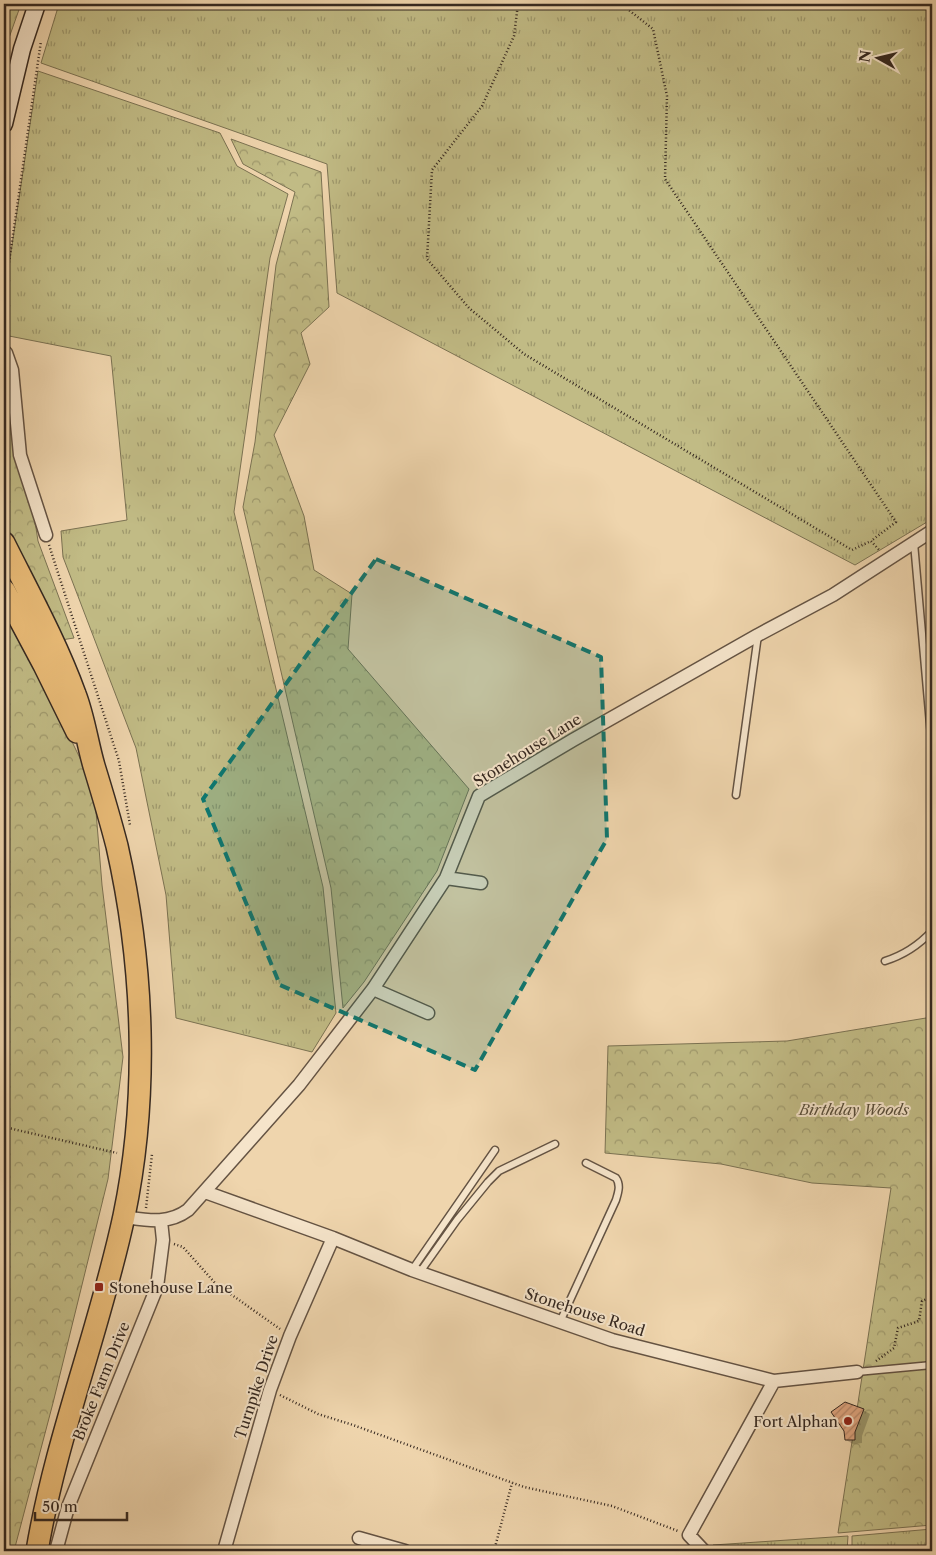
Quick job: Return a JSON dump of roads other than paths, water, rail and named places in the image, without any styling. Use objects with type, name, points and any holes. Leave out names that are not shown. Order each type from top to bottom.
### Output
[{"type":"highway","points":[[4,543],[50,635],[79,707],[122,872],[130,916],[136,971],[140,1038],[138,1103],[130,1181],[124,1217],[61,1444],[37,1551]]},
{"type":"highway","points":[[4,590],[32,641],[93,764]]},
{"type":"street","points":[[4,124],[22,49],[37,4]]},
{"type":"street","points":[[4,351],[12,370],[20,455],[46,535]]},
{"type":"street","name":"Stonehouse Lane","points":[[124,1217],[161,1221],[180,1216],[205,1192],[299,1085],[373,989],[446,878],[478,796],[758,635],[833,595],[932,531]]},
{"type":"street","points":[[446,878],[481,883]]},
{"type":"street","points":[[373,989],[428,1013]]},
{"type":"street","name":"Stonehouse Road","points":[[205,1192],[333,1238],[416,1271],[612,1340],[774,1381]]},
{"type":"street","name":"Broke Farm Drive","points":[[56,1551],[68,1507],[157,1287],[163,1240],[161,1221]]},
{"type":"street","name":"Turnpike Drive","points":[[224,1551],[270,1390],[290,1336],[333,1238]]},
{"type":"street","points":[[704,1551],[689,1535],[774,1381],[857,1372]]},
{"type":"street","points":[[359,1538],[405,1551]]},
{"type":"lane","points":[[914,543],[932,747]]},
{"type":"lane","points":[[736,795],[758,635]]},
{"type":"lane","points":[[885,961],[902,956],[932,932]]},
{"type":"lane","points":[[416,1271],[499,1171],[555,1144]]},
{"type":"lane","points":[[416,1271],[495,1150]]},
{"type":"lane","points":[[560,1322],[614,1206],[619,1188],[619,1182],[616,1178],[586,1163]]},
{"type":"lane","points":[[857,1372],[932,1365]]},
{"type":"place","name":"Stonehouse Lane","points":[[99,1287]]},
{"type":"place","name":"Fort Alphan","points":[[848,1421]]},
{"type":"park label","name":"Birthday Woods","points":[[854,1109]]}]
